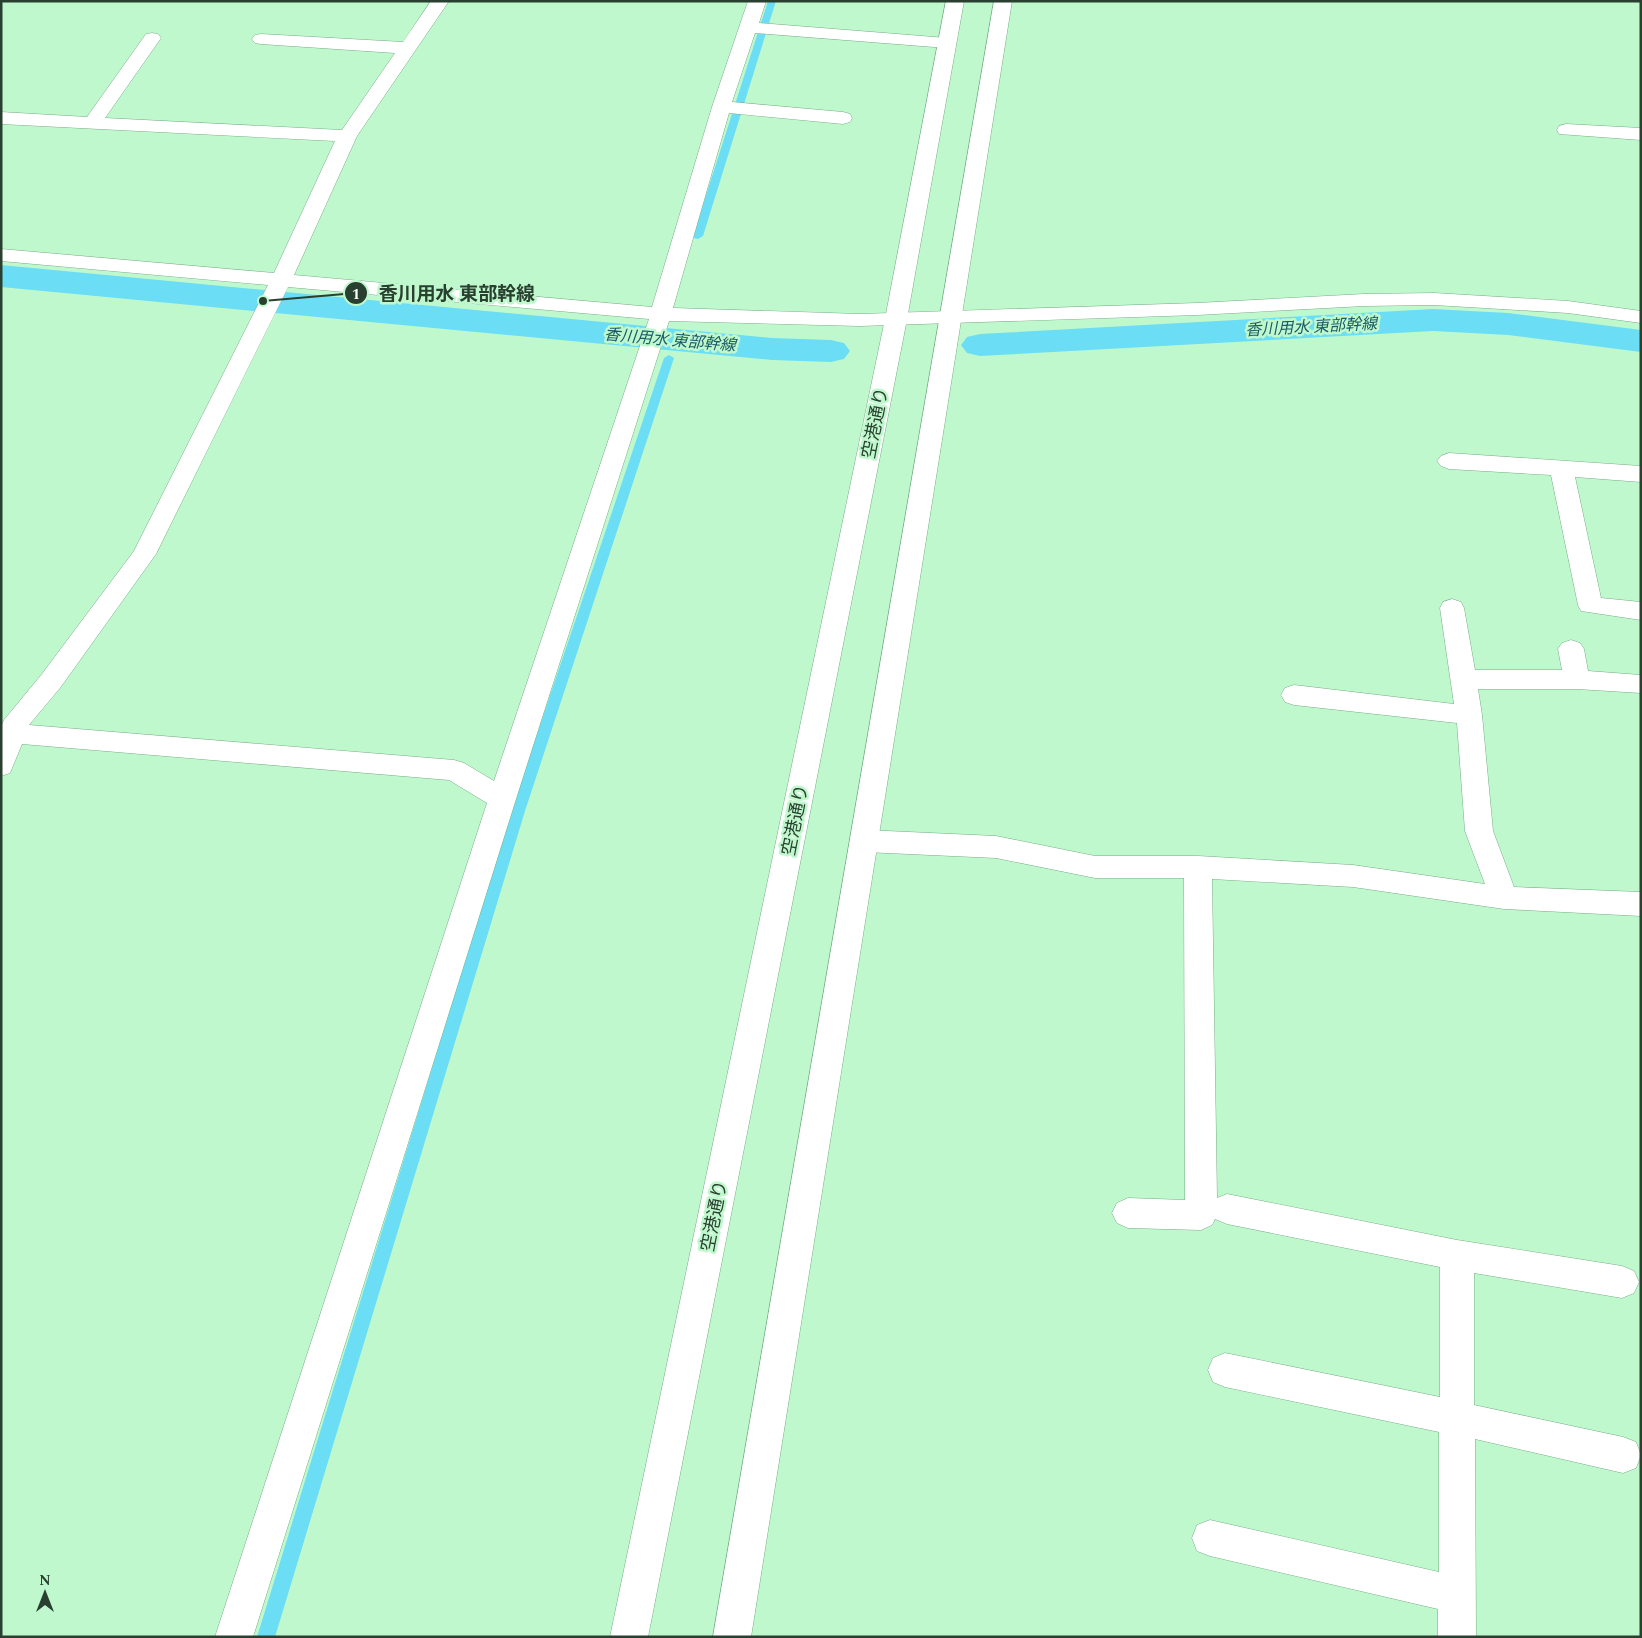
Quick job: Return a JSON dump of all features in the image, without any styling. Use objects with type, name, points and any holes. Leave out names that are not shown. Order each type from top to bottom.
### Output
[{"type":"main road","points":[[1,766],[10,724],[50,681],[144,554],[282,281],[347,136],[440,1]]},
{"type":"main road","points":[[234,1637],[502,798],[661,314],[757,1]]},
{"type":"main road","name":"空港通り","points":[[629,1637],[896,319],[955,1]]},
{"type":"main road","points":[[732,1637],[1003,1]]},
{"type":"main road","points":[[749,28],[947,43]]},
{"type":"main road","points":[[92,123],[152,38]]},
{"type":"main road","points":[[261,39],[408,48]]},
{"type":"main road","points":[[724,108],[843,118]]},
{"type":"main road","points":[[1,118],[347,136]]},
{"type":"main road","points":[[1566,130],[1641,134]]},
{"type":"main road","points":[[1,256],[661,314],[860,320],[1197,309],[1364,300],[1434,299],[1568,307],[1641,317]]},
{"type":"main road","points":[[1449,460],[1641,474]]},
{"type":"main road","points":[[1561,468],[1590,605],[1641,612]]},
{"type":"main road","points":[[1452,608],[1469,715],[1479,831],[1504,898]]},
{"type":"main road","points":[[1571,649],[1577,680]]},
{"type":"main road","points":[[1464,679],[1577,680],[1641,684]]},
{"type":"main road","points":[[1294,695],[1469,715]]},
{"type":"main road","points":[[10,724],[454,770],[502,798]]},
{"type":"main road","points":[[865,841],[996,847],[1095,867],[1198,867],[1353,876],[1504,898],[1641,904]]},
{"type":"main road","points":[[1128,1213],[1201,1215],[1198,867]]},
{"type":"main road","points":[[1227,1209],[1457,1255],[1622,1282]]},
{"type":"main road","points":[[1457,1255],[1457,1637]]},
{"type":"main road","points":[[1225,1370],[1457,1418],[1623,1455]]},
{"type":"main road","points":[[1210,1538],[1457,1594]]},
{"type":"waterway","points":[[698,236],[772,1]]},
{"type":"waterway","name":"香川用水 東部幹線","points":[[1,276],[772,349],[831,351]]},
{"type":"waterway","name":"香川用水 東部幹線","points":[[980,345],[1433,320],[1508,324],[1641,341]]},
{"type":"waterway","points":[[266,1637],[518,811],[669,358]]},
{"type":"place","name":"香川用水 東部幹線","points":[[263,301]]}]
